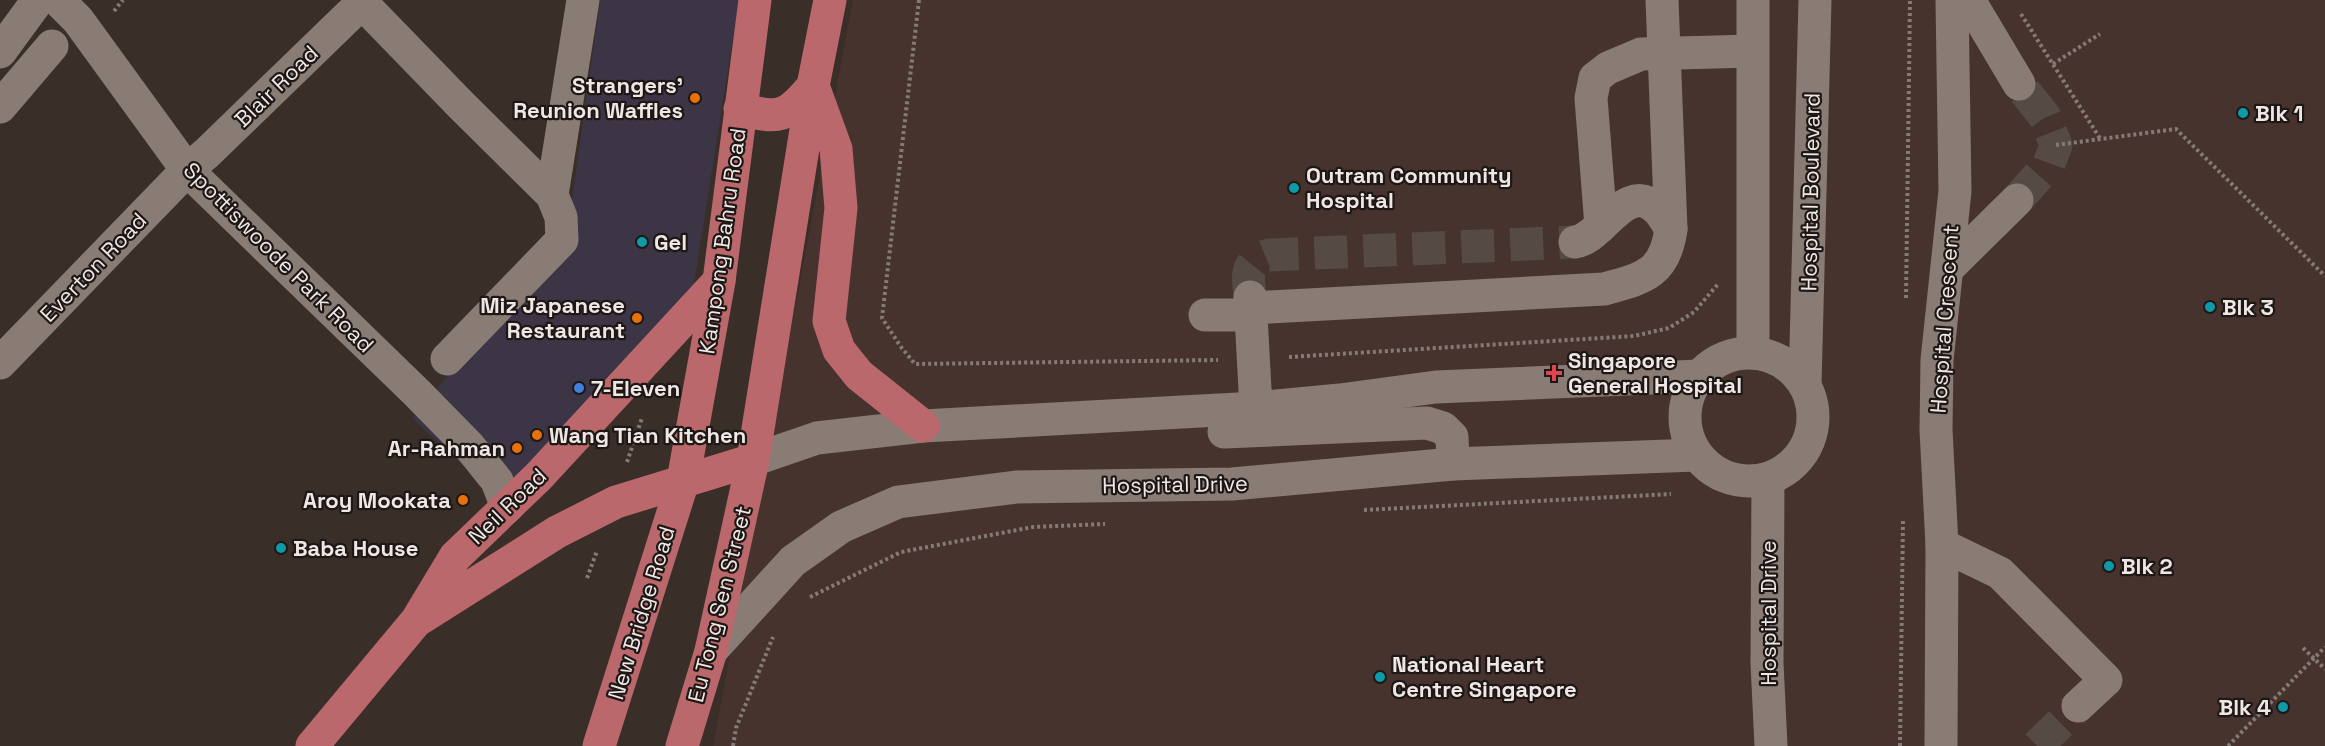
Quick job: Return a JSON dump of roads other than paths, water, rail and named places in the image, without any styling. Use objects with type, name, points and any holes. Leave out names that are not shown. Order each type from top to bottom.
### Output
[{"type":"main road","name":"Kampong Bahru Road","points":[[683,481],[719,281],[755,0]]},
{"type":"main road","points":[[417,620],[557,532],[616,502],[753,460],[813,86],[830,0]]},
{"type":"main road","points":[[740,109],[762,115],[779,114],[794,108],[813,86]]},
{"type":"main road","points":[[813,86],[836,149],[841,208],[829,321],[839,350],[859,375],[922,426]]},
{"type":"main road","name":"Neil Road","points":[[312,746],[417,620],[455,556],[507,507],[623,387],[719,281]]},
{"type":"main road","name":"Eu Tong Sen Street","points":[[682,746],[711,651],[753,460]]},
{"type":"main road","name":"New Bridge Road","points":[[599,746],[683,481]]},
{"type":"street","points":[[0,52],[38,0]]},
{"type":"street","name":"Spottiswoode Park Road","points":[[58,0],[78,20],[186,170],[469,446],[497,481],[507,507]]},
{"type":"street","points":[[552,195],[582,0]]},
{"type":"street","points":[[1205,315],[1251,306],[1604,289],[1638,280],[1658,265],[1668,250],[1671,229],[1652,54],[1662,0]]},
{"type":"street","points":[[1753,0],[1753,352]]},
{"type":"street","name":"Hospital Boulevard","points":[[1805,385],[1815,0]]},
{"type":"street","name":"Hospital Crescent","points":[[1941,746],[1942,545],[1936,430],[1937,360],[1955,191],[1952,0]]},
{"type":"street","points":[[1969,0],[2019,84]]},
{"type":"street","points":[[363,2],[461,105],[552,195],[561,217],[562,240],[447,359]]},
{"type":"street","name":"Blair Road","points":[[186,170],[207,153],[363,2]]},
{"type":"street","points":[[0,107],[52,46]]},
{"type":"street","points":[[1671,229],[1657,209],[1646,202],[1634,201],[1617,209],[1588,234],[1592,98],[1595,78],[1608,68],[1652,54],[1752,51]]},
{"type":"street","name":"Everton Road","points":[[0,363],[186,170]]},
{"type":"street","points":[[1947,269],[2017,200]]},
{"type":"street","points":[[1251,306],[1256,408]]},
{"type":"street","points":[[1753,352],[1784,362],[1800,376],[1811,398],[1814,413],[1809,441],[1803,454],[1793,465],[1768,479],[1755,482],[1728,478],[1710,469],[1696,455],[1685,430],[1686,403],[1691,388],[1700,376],[1710,365],[1724,358],[1753,352]]},
{"type":"street","points":[[753,460],[817,438],[922,426],[1256,408],[1436,387],[1700,376]]},
{"type":"street","points":[[1157,412],[1194,429],[1232,432],[1427,423],[1443,428],[1452,437],[1453,464]]},
{"type":"street","name":"Hospital Drive","points":[[711,651],[793,561],[841,527],[898,502],[1016,487],[1232,484],[1453,464],[1696,455]]},
{"type":"street","name":"Hospital Drive","points":[[1768,479],[1767,663],[1771,746]]},
{"type":"street","points":[[1942,545],[2000,573],[2106,680],[2078,706]]},
{"type":"tunnel","points":[[2017,200],[2049,164],[2056,145],[2045,117],[2019,84]]},
{"type":"tunnel","points":[[1250,297],[1249,271],[1251,266],[1269,255],[1575,242]]},
{"type":"tunnel","points":[[2037,746],[2078,706]]},
{"type":"place","name":"Strangers' Reunion Waffles","points":[[695,98]]},
{"type":"place","name":"Blk 1","points":[[2243,113]]},
{"type":"place","name":"Outram Community Hospital","points":[[1294,188]]},
{"type":"place","name":"Gel","points":[[642,242]]},
{"type":"place","name":"Blk 3","points":[[2210,307]]},
{"type":"place","name":"Miz Japanese Restaurant","points":[[637,318]]},
{"type":"place","name":"Singapore General Hospital","points":[[1554,373]]},
{"type":"place","name":"7-Eleven","points":[[579,388]]},
{"type":"place","name":"Wang Tian Kitchen","points":[[537,435]]},
{"type":"place","name":"Ar-Rahman","points":[[517,448]]},
{"type":"place","name":"Aroy Mookata","points":[[463,500]]},
{"type":"place","name":"Baba House","points":[[281,548]]},
{"type":"place","name":"Blk 2","points":[[2109,566]]},
{"type":"place","name":"National Heart Centre Singapore","points":[[1380,677]]},
{"type":"place","name":"Blk 4","points":[[2283,707]]}]
